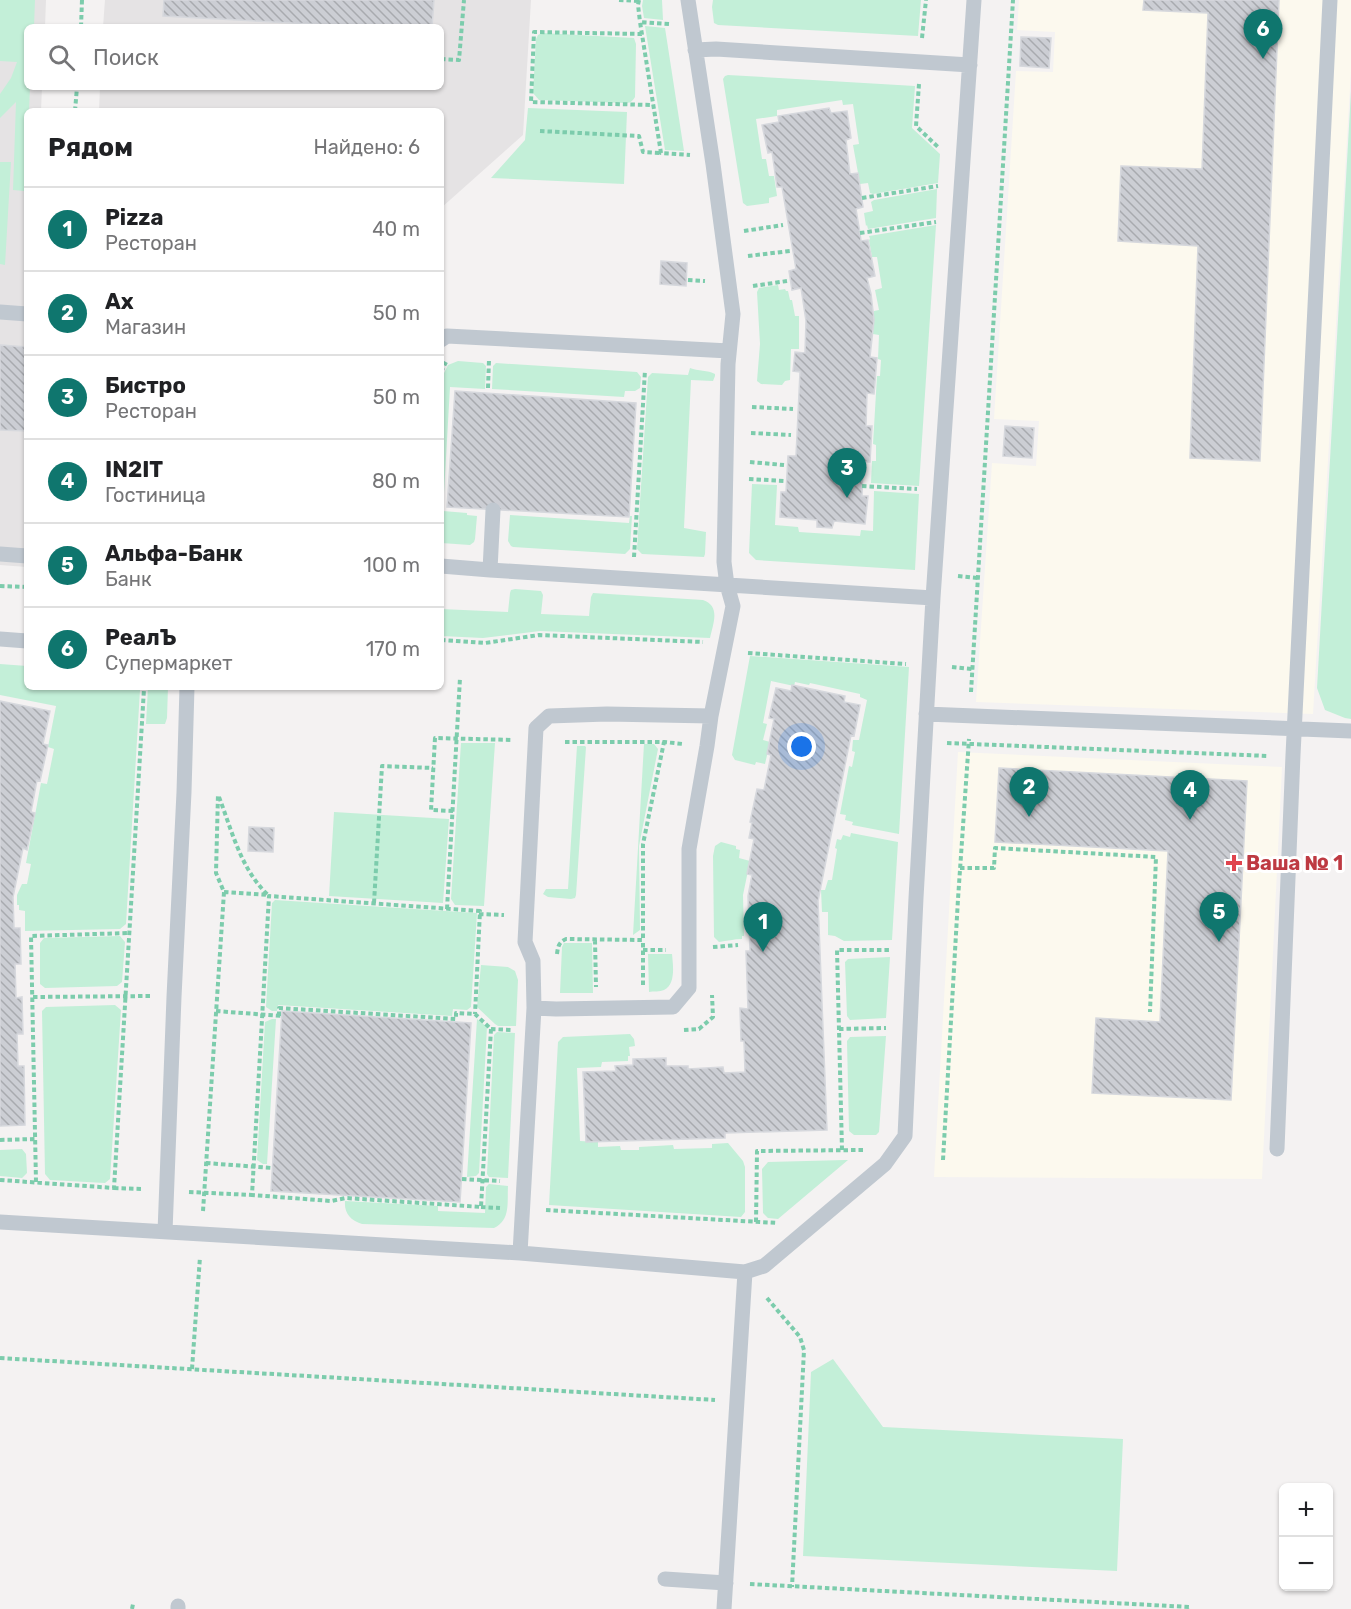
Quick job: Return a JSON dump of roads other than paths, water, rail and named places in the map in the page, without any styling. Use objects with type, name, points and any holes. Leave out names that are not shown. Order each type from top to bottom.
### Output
[{"type":"lane","points":[[534,1008],[673,1007],[689,988],[688,849],[733,606],[724,562],[729,351],[733,314],[688,0]]},
{"type":"lane","points":[[0,1222],[520,1253],[745,1272],[764,1266],[885,1164],[905,1136],[933,598],[974,0]]},
{"type":"lane","points":[[1277,1149],[1293,755],[1330,0]]},
{"type":"lane","points":[[695,50],[970,65]]},
{"type":"lane","points":[[0,312],[24,314]]},
{"type":"lane","points":[[444,338],[447,336],[729,351]]},
{"type":"lane","points":[[490,570],[493,510]]},
{"type":"lane","points":[[0,554],[24,556]]},
{"type":"lane","points":[[444,566],[933,598]]},
{"type":"lane","points":[[0,639],[24,641]]},
{"type":"lane","points":[[165,1232],[187,690]]},
{"type":"lane","points":[[520,1253],[534,1008],[533,961],[525,942],[536,728],[549,716],[607,714],[711,716]]},
{"type":"lane","points":[[926,714],[1351,730]]},
{"type":"lane","points":[[724,1609],[745,1272]]},
{"type":"lane","points":[[665,1579],[726,1583]]},
{"type":"place","name":"РеалЪ","points":[[1263,59]]},
{"type":"place","name":"Бистро","points":[[847,498]]},
{"type":"place","name":"Ах","points":[[1029,817]]},
{"type":"place","name":"IN2IT","points":[[1190,820]]},
{"type":"place","name":"Ваша № 1","points":[[1234,863]]},
{"type":"place","name":"Альфа-Банк","points":[[1219,942]]},
{"type":"place","name":"Pizza","points":[[763,952]]}]
